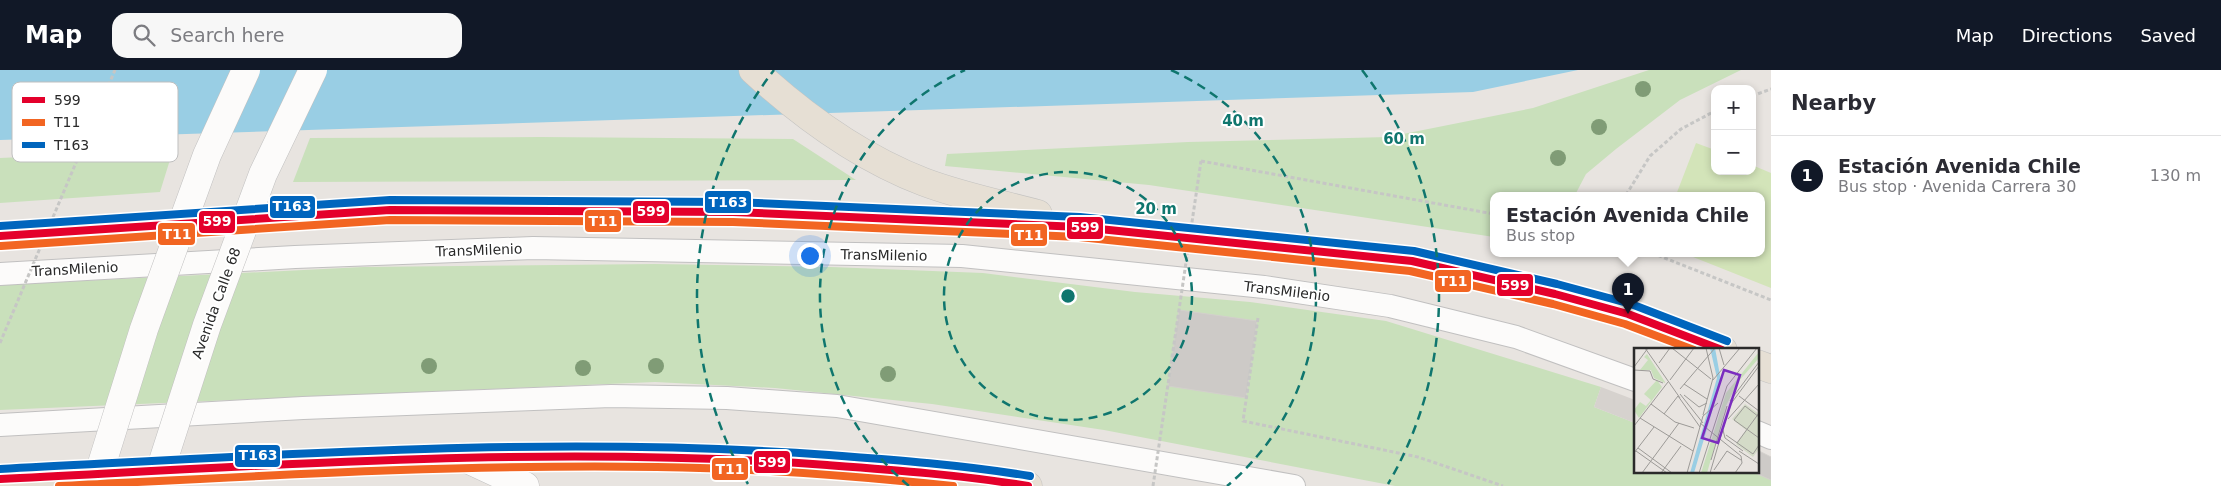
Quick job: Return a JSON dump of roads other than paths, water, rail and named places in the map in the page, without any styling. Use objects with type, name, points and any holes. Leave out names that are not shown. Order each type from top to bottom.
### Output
[{"type":"highway","points":[[752,70],[779,94],[827,130],[889,167],[926,182],[1080,226]]},
{"type":"highway","points":[[0,236],[390,210],[733,212],[1080,226],[1412,261],[1556,294],[1628,314],[1718,348]]},
{"type":"highway","points":[[1758,364],[1771,369]]},
{"type":"highway","points":[[0,479],[463,457],[649,457],[794,461],[992,480],[1028,486]]},
{"type":"main road","points":[[94,486],[147,320],[207,155],[246,70]]},
{"type":"main road","name":"Avenida Calle 68","points":[[155,486],[207,325],[263,174],[313,70]]},
{"type":"main road","points":[[463,457],[525,486]]},
{"type":"lane","name":"TransMilenio","points":[[0,274],[295,257],[533,248],[962,256],[1264,287],[1390,306],[1516,337],[1634,380]]},
{"type":"lane","points":[[0,425],[303,408],[611,396],[727,398],[836,406],[1294,486]]},
{"type":"lane","points":[[1758,432],[1771,438]]},
{"type":"water","points":[[0,70],[1578,70],[1473,92],[178,134],[178,82],[12,82],[12,140],[0,140]]},
{"type":"place","name":"Estación Avenida Chile","points":[[1628,314]]}]
